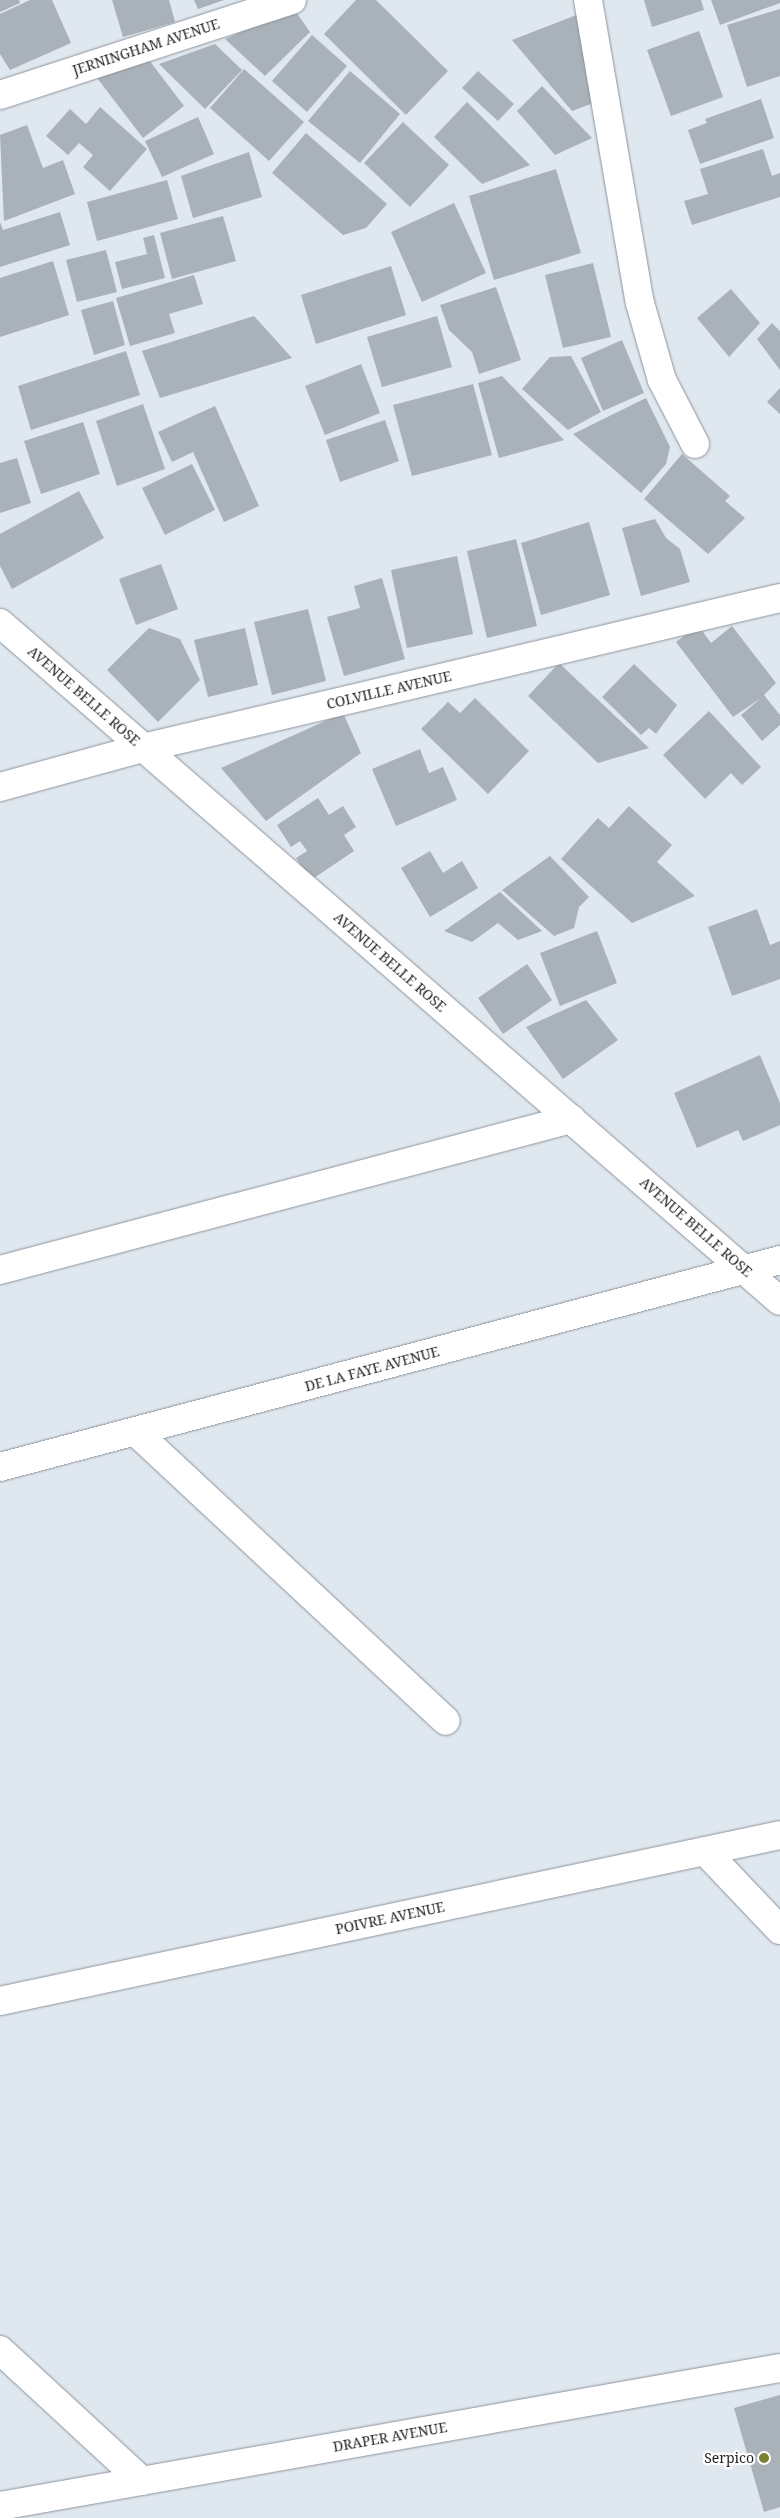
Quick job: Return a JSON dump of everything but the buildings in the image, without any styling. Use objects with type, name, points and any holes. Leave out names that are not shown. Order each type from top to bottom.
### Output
[{"type":"street","name":"JERNINGHAM AVENUE","points":[[0,95],[292,0]]},
{"type":"street","points":[[588,0],[640,303],[662,380],[695,444]]},
{"type":"street","name":"COLVILLE AVENUE","points":[[0,787],[143,748],[780,598]]},
{"type":"street","name":"AVENUE BELLE ROSE","points":[[0,623],[780,1301]]},
{"type":"street","points":[[0,1270],[571,1119]]},
{"type":"street","name":"DE LA FAYE AVENUE","points":[[0,1467],[137,1433],[780,1260]]},
{"type":"street","points":[[137,1433],[446,1721]]},
{"type":"street","name":"POIVRE AVENUE","points":[[0,2002],[780,1835]]},
{"type":"street","points":[[704,1851],[780,1930]]},
{"type":"street","points":[[0,2350],[142,2481]]},
{"type":"street","name":"DRAPER AVENUE","points":[[0,2506],[780,2368]]},
{"type":"place","name":"Serpico","points":[[764,2458]]}]
